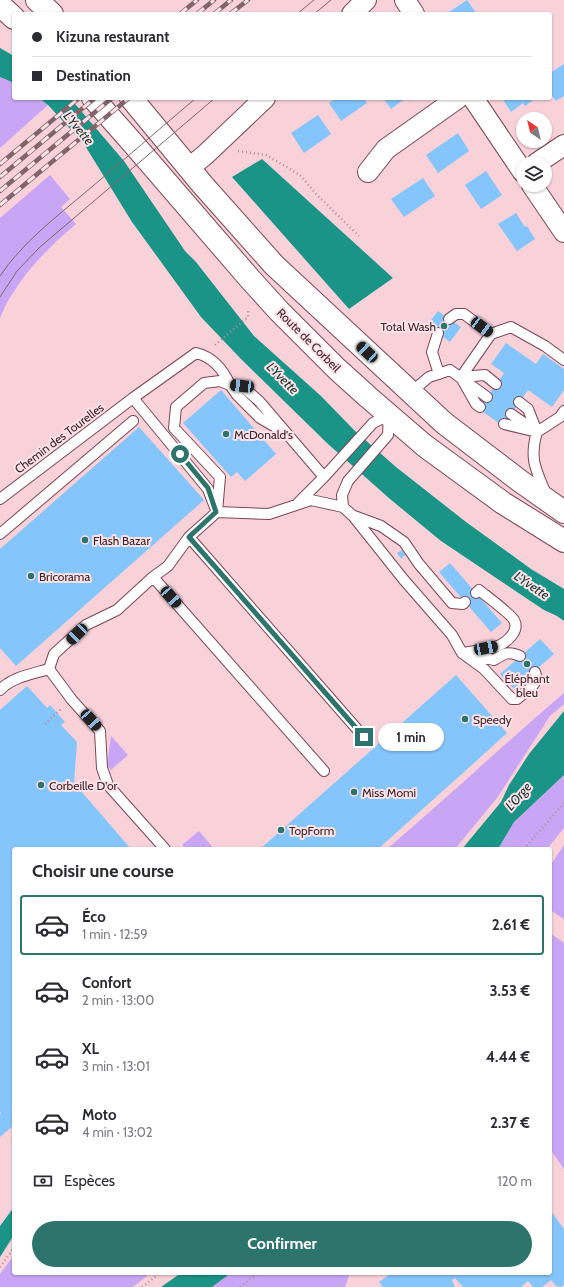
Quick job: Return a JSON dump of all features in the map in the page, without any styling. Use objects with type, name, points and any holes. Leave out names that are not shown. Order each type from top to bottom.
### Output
[{"type":"main road","points":[[37,0],[50,12]]},
{"type":"main road","points":[[0,5],[12,16]]},
{"type":"main road","name":"Route de Corbeil","points":[[94,100],[131,140],[279,311],[337,368],[425,446],[503,503],[564,541]]},
{"type":"main road","points":[[133,100],[274,266],[410,393],[452,430],[557,507]]},
{"type":"main road","points":[[389,415],[410,393]]},
{"type":"street","points":[[354,12],[366,0]]},
{"type":"street","points":[[405,0],[413,12]]},
{"type":"street","points":[[189,168],[214,147],[263,100]]},
{"type":"street","points":[[368,172],[386,149],[455,100]]},
{"type":"street","points":[[474,100],[516,162]]},
{"type":"street","points":[[548,156],[564,145]]},
{"type":"street","points":[[537,192],[564,232]]},
{"type":"lane","points":[[449,319],[456,314],[464,314],[490,334]]},
{"type":"lane","points":[[461,377],[490,334],[511,327],[545,346],[564,360]]},
{"type":"lane","points":[[438,333],[432,352],[439,374]]},
{"type":"lane","name":"Chemin des Tourelles","points":[[0,499],[133,398],[196,353],[206,355],[224,371],[230,384]]},
{"type":"lane","points":[[410,393],[430,377],[450,370],[487,397]]},
{"type":"lane","points":[[461,377],[485,375],[496,384]]},
{"type":"lane","points":[[461,377],[476,404],[480,407]]},
{"type":"lane","points":[[49,669],[54,654],[86,625],[117,610],[153,577],[168,566],[189,537],[216,512],[220,477],[174,428],[176,407],[204,383],[220,381],[242,386],[259,401],[324,477]]},
{"type":"lane","points":[[133,398],[208,488],[216,512]]},
{"type":"lane","points":[[519,402],[528,409],[537,432],[533,447],[534,464],[557,507]]},
{"type":"lane","points":[[511,414],[537,432]]},
{"type":"lane","points":[[504,424],[537,432],[562,414]]},
{"type":"lane","points":[[295,506],[324,477],[373,423],[389,415],[388,435],[348,482],[342,495],[343,507]]},
{"type":"lane","points":[[0,534],[133,421]]},
{"type":"lane","points":[[216,512],[269,514],[311,500],[343,507],[353,516],[404,580],[452,635],[462,653],[484,669],[512,699],[517,699],[536,683],[537,677],[534,672]]},
{"type":"lane","points":[[353,516],[381,526],[404,542],[419,564],[452,603],[463,604],[465,602]]},
{"type":"lane","points":[[189,537],[364,737]]},
{"type":"lane","points":[[153,577],[324,771]]},
{"type":"lane","points":[[462,653],[498,646],[507,640],[513,633],[516,626],[514,619],[479,590],[476,593]]},
{"type":"lane","points":[[462,653],[494,660],[511,652],[520,656]]},
{"type":"lane","points":[[2,686],[20,678],[49,669]]},
{"type":"lane","points":[[49,669],[72,700],[100,731],[102,768],[108,785],[163,847]]},
{"type":"path","points":[[214,147],[266,155],[300,175],[317,195],[358,236]]},
{"type":"path","points":[[216,344],[248,318]]},
{"type":"path","points":[[45,724],[72,700]]},
{"type":"path","points":[[526,847],[564,803]]},
{"type":"path","points":[[0,1267],[12,1251]]},
{"type":"path","points":[[142,1287],[157,1275]]},
{"type":"path","points":[[240,1287],[255,1275]]},
{"type":"shaded area","points":[[0,77],[12,82],[12,100],[42,100],[48,105],[0,148]]},
{"type":"shaded area","points":[[50,175],[70,199],[61,207],[76,224],[32,266],[8,301],[0,318],[0,218]]},
{"type":"shaded area","points":[[564,693],[564,704],[550,716],[497,798],[457,847],[389,847],[432,810]]},
{"type":"shaded area","points":[[111,736],[128,755],[111,770],[107,765]]},
{"type":"shaded area","points":[[564,775],[564,828],[549,847],[499,847],[514,822]]},
{"type":"shaded area","points":[[199,831],[212,847],[184,847],[182,845]]},
{"type":"shaded area","points":[[564,845],[564,919],[552,911],[552,863]]},
{"type":"shaded area","points":[[552,934],[564,943],[564,1169],[552,1152]]},
{"type":"shaded area","points":[[12,1258],[12,1275],[148,1275],[133,1287],[0,1287],[0,1274]]},
{"type":"shaded area","points":[[228,1275],[349,1275],[345,1287],[212,1287]]},
{"type":"water","points":[[0,48],[12,55],[12,82],[0,77]]},
{"type":"water","name":"L'Yvette","points":[[42,100],[72,100],[124,161],[185,251],[196,262],[254,336],[321,396],[354,430],[396,467],[466,522],[531,569],[564,589],[564,621],[544,610],[441,541],[390,499],[328,444],[241,359],[201,317],[132,222],[84,144]]},
{"type":"water","points":[[262,159],[393,278],[349,309],[232,177]]},
{"type":"water","name":"L'Orge","points":[[564,711],[564,775],[514,822],[499,847],[464,847],[501,802],[509,785],[529,754]]},
{"type":"water","points":[[12,1210],[12,1238],[0,1257],[0,1226]]},
{"type":"water","points":[[178,1275],[228,1275],[212,1287],[161,1287]]},
{"type":"building","points":[[467,0],[476,12],[449,12]]},
{"type":"building","points":[[564,64],[564,96],[556,101],[552,96],[552,72]]},
{"type":"building","points":[[333,100],[365,100],[367,103],[341,121],[329,103]]},
{"type":"building","points":[[384,100],[403,100],[391,109]]},
{"type":"building","points":[[503,100],[532,101],[525,106],[523,103],[511,112]]},
{"type":"building","points":[[318,115],[331,134],[304,153],[291,133]]},
{"type":"building","points":[[458,133],[469,151],[438,173],[426,155]]},
{"type":"building","points":[[486,171],[502,195],[481,209],[465,185]]},
{"type":"building","points":[[423,178],[435,196],[404,217],[391,199]]},
{"type":"building","points":[[516,213],[525,227],[527,226],[535,239],[517,251],[498,224]]},
{"type":"building","name":"Total Wash","points":[[438,311],[461,327],[450,342],[427,325]]},
{"type":"building","points":[[506,343],[536,364],[543,354],[564,369],[564,390],[552,407],[528,390],[503,426],[479,409],[504,373],[491,364]]},
{"type":"building","name":"McDonald's","points":[[221,390],[276,454],[245,481],[237,472],[231,477],[183,423]]},
{"type":"building","points":[[139,427],[204,500],[16,666],[0,648],[0,549]]},
{"type":"building","points":[[402,550],[405,555],[401,559],[397,553]]},
{"type":"building","points":[[450,563],[502,623],[491,632],[439,572]]},
{"type":"building","name":"Éléphant bleu","points":[[540,639],[554,654],[514,689],[500,674]]},
{"type":"building","points":[[456,675],[507,733],[380,847],[262,847]]},
{"type":"building","points":[[27,686],[47,708],[50,705],[65,722],[61,725],[77,742],[74,783],[129,847],[12,847],[12,1127],[0,1137],[1,1113],[0,710]]},
{"type":"building","points":[[552,1213],[564,1229],[564,1285],[561,1287],[556,1286],[551,1280],[542,1287],[533,1287],[528,1281],[521,1287],[463,1287],[455,1278],[452,1280],[455,1287],[383,1287],[379,1282],[389,1275],[552,1275]]},
{"type":"tram line","points":[[299,12],[314,0]]},
{"type":"tram line","points":[[316,12],[331,0]]},
{"type":"tram line","points":[[0,276],[19,252],[40,231],[194,100]]},
{"type":"tram line","points":[[0,297],[17,271],[40,247],[213,100]]},
{"type":"railway","points":[[182,12],[197,0]]},
{"type":"railway","points":[[199,12],[214,0]]},
{"type":"railway","points":[[216,12],[231,0]]},
{"type":"railway","points":[[233,12],[248,0]]},
{"type":"railway","points":[[0,164],[77,100]]},
{"type":"railway","points":[[0,177],[93,100]]},
{"type":"railway","points":[[0,191],[110,100]]},
{"type":"railway","points":[[0,205],[127,100]]},
{"type":"place","name":"Total Wash","points":[[444,326]]},
{"type":"place","name":"McDonald's","points":[[226,434]]},
{"type":"place","name":"Flash Bazar","points":[[85,540]]},
{"type":"place","name":"Bricorama","points":[[31,576]]},
{"type":"place","name":"Éléphant bleu","points":[[527,664]]},
{"type":"place","name":"Speedy","points":[[465,719]]},
{"type":"place","name":"Corbeille D'or","points":[[41,785]]},
{"type":"place","name":"Miss Momi","points":[[354,792]]},
{"type":"place","name":"TopForm","points":[[281,830]]},
{"type":"route","points":[[180,454],[208,488],[216,512],[189,537],[364,737]]}]
